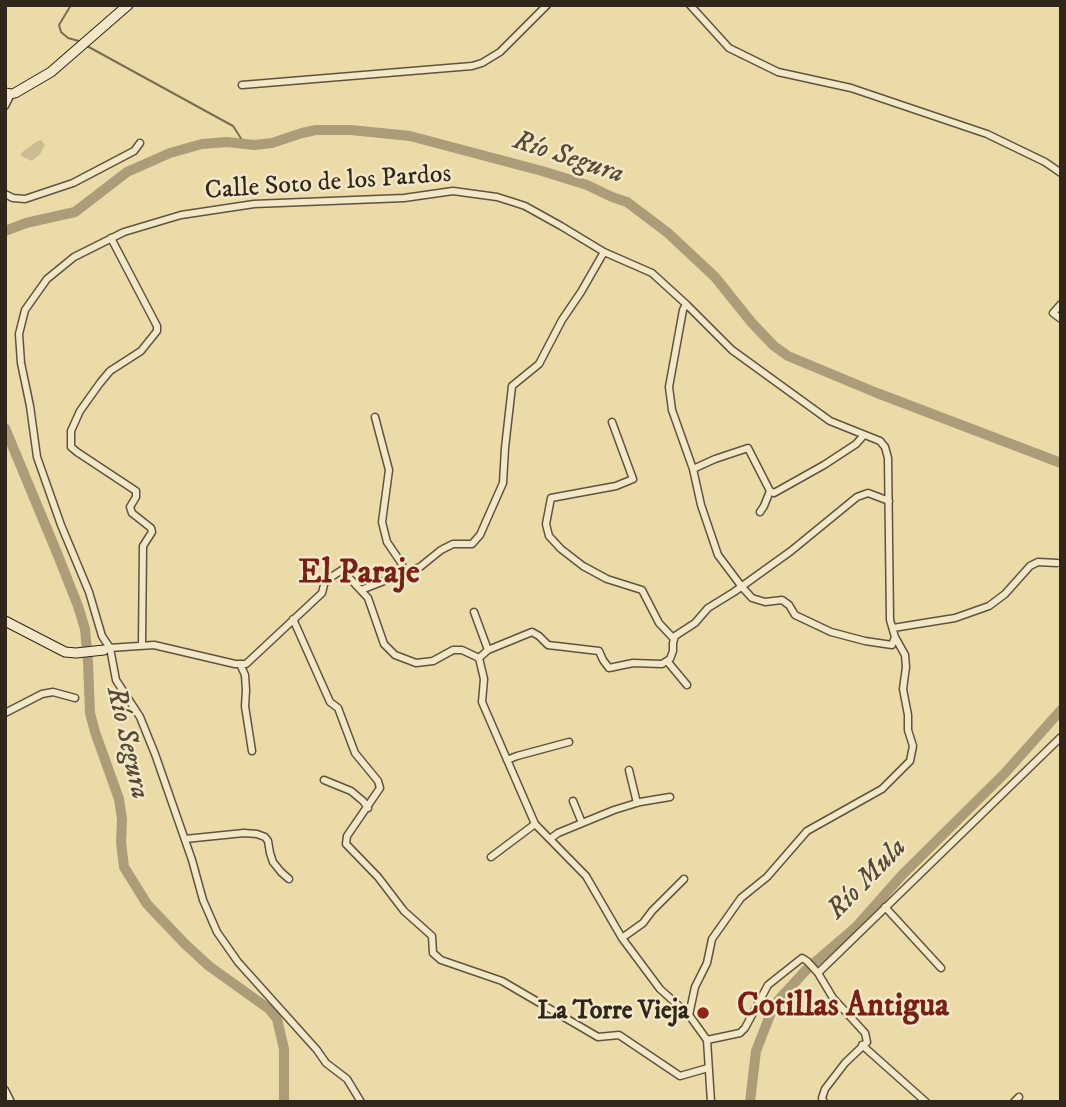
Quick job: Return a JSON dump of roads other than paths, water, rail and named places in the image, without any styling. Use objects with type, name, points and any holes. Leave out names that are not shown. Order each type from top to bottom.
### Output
[{"type":"main road","points":[[8,94],[51,72],[128,5]]},
{"type":"main road","points":[[5,621],[58,649],[74,653],[107,649]]},
{"type":"street","points":[[242,85],[472,66],[500,52],[547,5]]},
{"type":"street","points":[[691,5],[729,48],[778,72],[851,88],[987,134],[1045,162],[1061,173]]},
{"type":"street","points":[[5,106],[8,94]]},
{"type":"street","points":[[5,194],[25,199],[73,183],[134,151],[139,143]]},
{"type":"street","name":"Calle Soto de los Pardos","points":[[360,1102],[347,1079],[326,1063],[227,947],[209,916],[155,754],[134,708],[117,680],[89,592],[37,457],[21,363],[19,334],[25,310],[47,279],[74,257],[124,232],[181,215],[254,204],[404,198],[453,191],[497,197],[526,206],[604,252],[652,273],[732,350],[830,421],[880,441],[885,447],[888,458],[890,620],[895,637],[905,655],[903,689],[908,730],[913,746],[910,761],[882,789],[807,831],[767,877],[741,898],[712,939],[707,963],[695,987],[690,1016]]},
{"type":"street","points":[[111,238],[157,326],[157,331],[141,351],[110,371],[100,383],[80,411],[71,431],[71,447],[136,491],[136,497],[130,507],[132,513],[151,528],[152,532],[143,546],[142,645]]},
{"type":"street","points":[[361,590],[420,567],[453,544],[472,544],[480,535],[503,483],[512,386],[540,364],[562,320],[604,252]]},
{"type":"street","points":[[686,304],[669,387],[672,410],[693,469],[701,505],[718,555],[752,598],[765,602],[782,600],[795,615],[831,632],[892,645],[895,637]]},
{"type":"street","points":[[1061,304],[1053,313],[1061,319]]},
{"type":"street","points":[[375,417],[389,470],[382,522],[387,542],[402,564]]},
{"type":"street","points":[[612,422],[633,479],[616,486],[551,498],[546,524],[549,536],[561,550],[583,566],[607,579],[642,590],[659,623],[674,639]]},
{"type":"street","points":[[769,491],[775,492],[824,465],[856,444],[864,435]]},
{"type":"street","points":[[693,469],[715,458],[748,448],[769,491],[760,512]]},
{"type":"street","points":[[479,658],[488,650],[532,632],[548,646],[599,651],[609,668],[633,663],[662,664],[670,659],[675,636],[695,623],[708,608],[791,551],[858,497],[868,493],[889,501]]},
{"type":"street","points":[[892,628],[956,618],[989,606],[1005,594],[1030,566],[1038,562],[1057,563]]},
{"type":"street","points":[[107,649],[154,645],[246,664],[322,593],[325,581],[342,570],[368,598],[384,644],[396,655],[416,663],[433,661],[453,650],[462,650],[479,658]]},
{"type":"street","points":[[474,612],[488,650]]},
{"type":"street","points":[[293,619],[330,702],[338,708],[355,753],[378,781],[380,788],[347,836],[346,844],[378,877],[404,911],[432,936],[433,953],[441,960],[502,981],[598,1037],[619,1035],[680,1076],[708,1068]]},
{"type":"street","points":[[479,658],[484,679],[482,702],[535,824],[586,876],[622,938],[660,989],[690,1016],[707,1041],[711,1102]]},
{"type":"street","points":[[667,661],[687,685]]},
{"type":"street","points":[[240,664],[245,675],[245,706],[252,751]]},
{"type":"street","points":[[5,713],[42,694],[53,692],[75,698]]},
{"type":"street","points":[[818,973],[1061,737]]},
{"type":"street","points":[[507,760],[569,742]]},
{"type":"street","points":[[629,770],[638,803]]},
{"type":"street","points":[[324,780],[351,791],[368,808]]},
{"type":"street","points":[[550,839],[582,823],[638,803],[670,797]]},
{"type":"street","points":[[573,801],[582,823]]},
{"type":"street","points":[[491,857],[535,824]]},
{"type":"street","points":[[185,839],[244,833],[265,837],[273,862],[289,879]]},
{"type":"street","points":[[622,938],[643,923],[684,879]]},
{"type":"street","points":[[885,907],[941,968]]},
{"type":"street","points":[[707,1041],[740,1034],[768,985],[802,958],[818,973],[834,998],[865,1033],[867,1042],[845,1063],[825,1089],[822,1098],[824,1102]]},
{"type":"street","points":[[862,1045],[926,1102]]},
{"type":"street","points":[[5,1090],[11,1102]]},
{"type":"waterway","points":[[71,5],[59,25],[61,32],[68,38],[79,41]]},
{"type":"waterway","points":[[87,46],[233,126],[244,143]]},
{"type":"waterway","name":"Río Segura","points":[[5,231],[26,223],[75,212],[127,172],[170,153],[202,144],[272,143],[316,130],[351,130],[410,136],[542,171],[587,185],[627,202],[668,233],[715,277],[752,323],[788,356],[1061,463]]},
{"type":"waterway","name":"Río Segura","points":[[5,428],[85,629],[90,713],[119,799],[124,867],[147,904],[185,944],[209,966],[269,1009],[277,1019],[284,1049],[284,1102]]},
{"type":"waterway","name":"Río Mula","points":[[750,1102],[756,1051],[774,1005],[807,969],[856,927],[902,875],[1005,773],[1061,710]]},
{"type":"place","name":"La Torre Vieja","points":[[703,1013]]},
{"type":"district","name":"El Paraje","points":[[359,575]]},
{"type":"district","name":"Cotillas Antigua","points":[[843,1008]]}]
